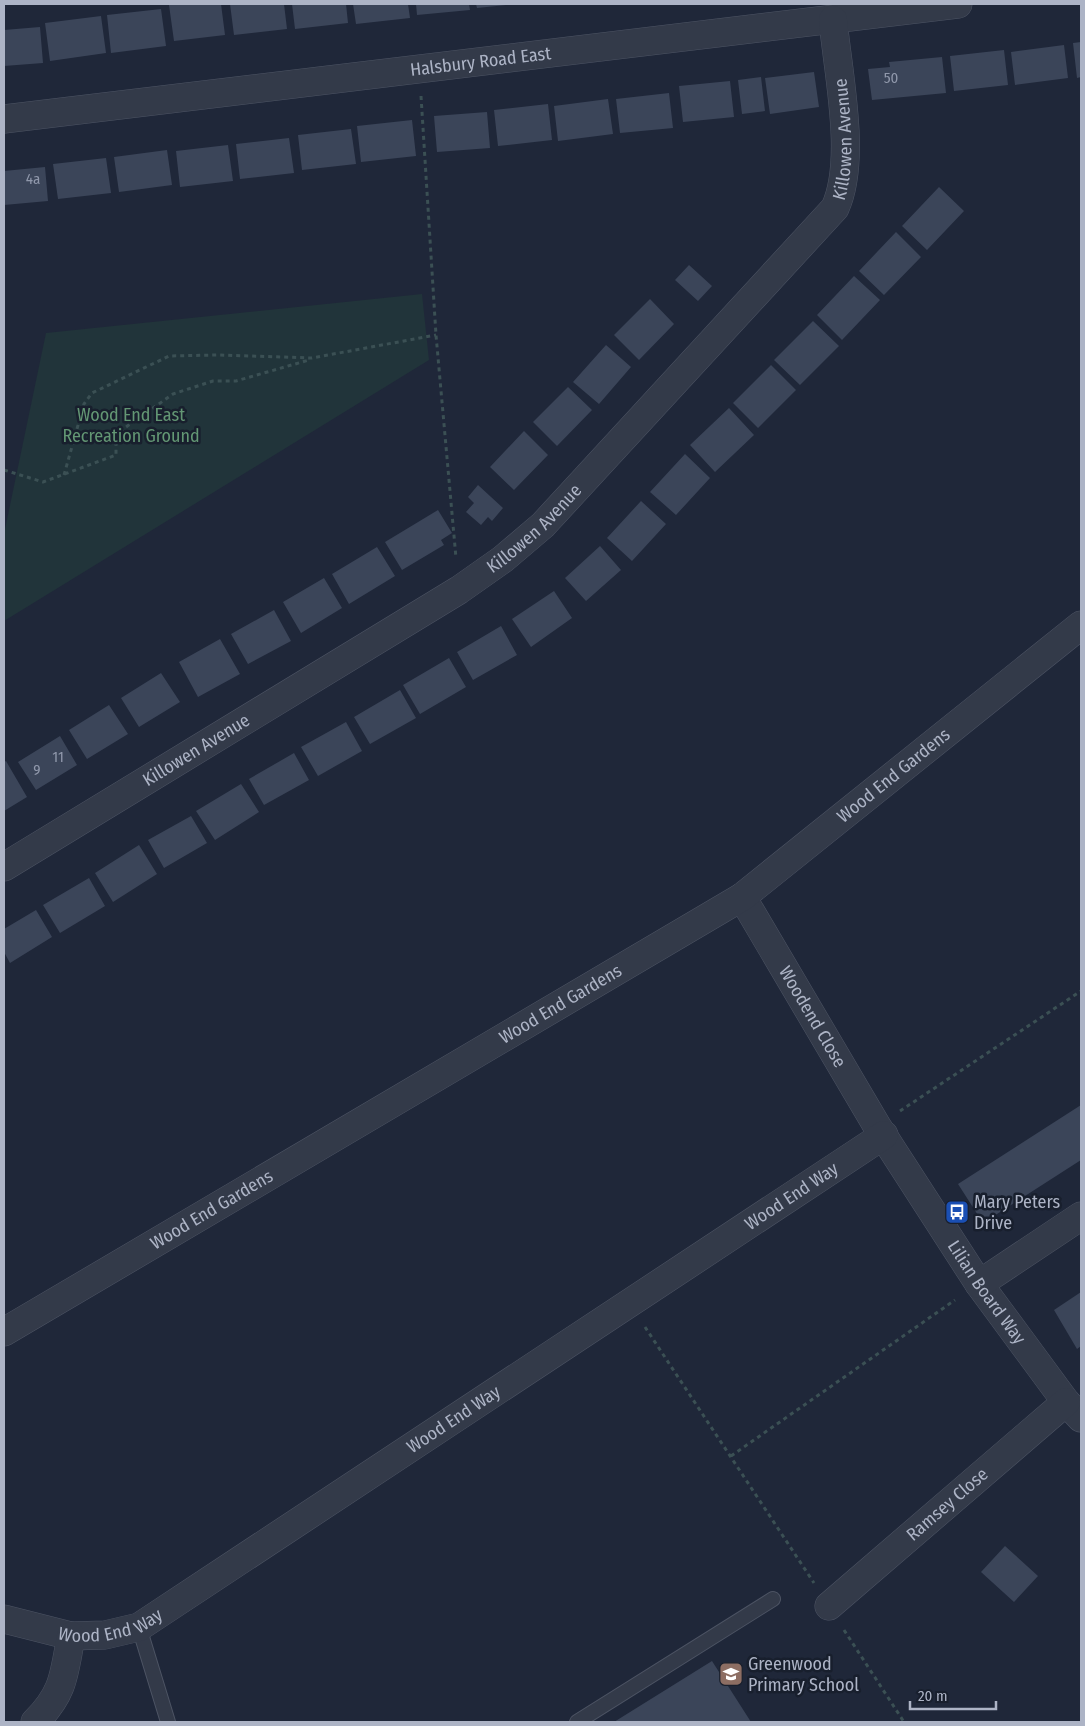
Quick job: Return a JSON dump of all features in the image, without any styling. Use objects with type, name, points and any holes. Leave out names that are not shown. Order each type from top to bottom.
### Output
[{"type":"street","name":"Halsbury Road East","points":[[4,119],[958,4]]},
{"type":"street","name":"Killowen Avenue","points":[[4,867],[460,590],[503,559],[542,525],[835,208],[842,192],[845,137],[833,20]]},
{"type":"street","name":"Wood End Gardens","points":[[4,1332],[742,897],[1081,625]]},
{"type":"street","name":"Woodend Close","points":[[742,897],[880,1131]]},
{"type":"street","name":"Lilian Board Way","points":[[880,1131],[978,1284],[1074,1410]]},
{"type":"street","name":"Wood End Way","points":[[4,1619],[71,1636],[105,1635],[139,1627],[630,1304],[880,1131]]},
{"type":"street","points":[[978,1284],[1081,1216]]},
{"type":"street","name":"Ramsey Close","points":[[828,1606],[1074,1410]]},
{"type":"street","points":[[35,1722],[56,1698],[63,1680],[71,1636]]},
{"type":"lane","points":[[576,1722],[773,1599]]},
{"type":"lane","points":[[139,1627],[168,1722]]},
{"type":"path","points":[[419,70],[436,335],[460,590]]},
{"type":"path","points":[[4,470],[43,482],[116,455],[116,434],[173,394],[213,381],[236,381],[262,375],[312,358],[436,335]]},
{"type":"path","points":[[64,475],[84,404],[92,393],[169,356],[218,355],[312,358]]},
{"type":"path","points":[[880,1131],[1081,991]]},
{"type":"path","points":[[731,1456],[978,1284]]},
{"type":"path","points":[[630,1304],[904,1722]]},
{"type":"green space","name":"Wood End East Recreation Ground","points":[[422,294],[429,360],[4,621],[4,534],[46,333]]},
{"type":"building","points":[[221,4],[225,35],[174,41],[169,5]]},
{"type":"building","points":[[230,4],[284,4],[287,29],[234,35]]},
{"type":"building","points":[[292,4],[346,4],[348,23],[295,29]]},
{"type":"building","points":[[353,4],[408,4],[410,18],[356,24]]},
{"type":"building","points":[[416,4],[469,4],[470,10],[417,15]]},
{"type":"building","points":[[476,4],[506,4],[506,5],[477,8]]},
{"type":"building","points":[[161,9],[166,46],[111,53],[107,15]]},
{"type":"building","points":[[101,16],[106,53],[50,61],[45,23]]},
{"type":"building","points":[[40,27],[43,63],[4,66],[4,30]]},
{"type":"building","points":[[1081,42],[1081,77],[1077,78],[1073,43]]},
{"type":"building","points":[[1064,45],[1068,78],[1015,85],[1011,52]]},
{"type":"building","points":[[1004,50],[1008,85],[954,91],[950,56]]},
{"type":"building","points":[[942,57],[946,93],[872,100],[868,69],[890,67],[889,62]]},
{"type":"building","points":[[814,72],[819,107],[770,114],[765,78]]},
{"type":"building","points":[[761,77],[765,111],[742,114],[738,80]]},
{"type":"building","points":[[730,81],[734,117],[683,122],[679,86]]},
{"type":"building","points":[[669,93],[673,128],[620,133],[616,99]]},
{"type":"building","points":[[608,99],[613,134],[558,141],[554,106]]},
{"type":"building","points":[[548,104],[552,140],[498,146],[494,110]]},
{"type":"building","points":[[487,112],[490,148],[437,152],[434,116]]},
{"type":"building","points":[[412,120],[416,156],[361,162],[357,126]]},
{"type":"building","points":[[351,129],[356,164],[302,170],[298,135]]},
{"type":"building","points":[[289,138],[294,173],[240,179],[236,144]]},
{"type":"building","points":[[228,145],[233,181],[180,187],[176,151]]},
{"type":"building","points":[[167,150],[172,185],[119,192],[114,157]]},
{"type":"building","points":[[106,158],[111,193],[58,199],[53,164]]},
{"type":"building","points":[[45,167],[48,201],[4,205],[4,171]]},
{"type":"building","points":[[939,187],[964,211],[927,250],[902,226]]},
{"type":"building","points":[[896,232],[921,257],[884,295],[859,271]]},
{"type":"building","points":[[689,265],[712,286],[698,301],[675,280]]},
{"type":"building","points":[[854,276],[880,300],[842,340],[817,315]]},
{"type":"building","points":[[650,299],[674,324],[639,360],[614,335]]},
{"type":"building","points":[[813,321],[839,346],[800,385],[774,360]]},
{"type":"building","points":[[606,345],[631,367],[599,404],[573,382]]},
{"type":"building","points":[[771,365],[796,390],[758,428],[733,403]]},
{"type":"building","points":[[568,387],[592,410],[557,446],[533,422]]},
{"type":"building","points":[[729,408],[754,435],[715,472],[690,445]]},
{"type":"building","points":[[524,431],[548,455],[514,490],[490,467]]},
{"type":"building","points":[[685,454],[710,478],[676,515],[650,492]]},
{"type":"building","points":[[478,485],[503,508],[492,521],[488,517],[481,525],[466,512],[474,503],[468,497]]},
{"type":"building","points":[[641,501],[666,524],[632,561],[607,538]]},
{"type":"building","points":[[438,510],[452,533],[441,540],[444,545],[402,570],[385,542]]},
{"type":"building","points":[[600,546],[621,570],[586,601],[565,578]]},
{"type":"building","points":[[377,547],[395,576],[349,604],[332,574]]},
{"type":"building","points":[[324,578],[342,608],[301,633],[283,602]]},
{"type":"building","points":[[554,591],[572,618],[531,647],[512,619]]},
{"type":"building","points":[[274,610],[291,641],[248,664],[231,634]]},
{"type":"building","points":[[501,626],[517,655],[473,680],[457,652]]},
{"type":"building","points":[[220,639],[240,674],[198,697],[179,662]]},
{"type":"building","points":[[449,658],[466,687],[420,714],[403,685]]},
{"type":"building","points":[[161,673],[180,702],[139,727],[121,698]]},
{"type":"building","points":[[400,690],[416,718],[370,744],[354,717]]},
{"type":"building","points":[[109,705],[128,734],[87,759],[69,730]]},
{"type":"building","points":[[346,722],[362,751],[318,776],[301,747]]},
{"type":"building","points":[[60,736],[77,765],[36,790],[18,762]]},
{"type":"building","points":[[294,753],[309,780],[264,805],[249,779]]},
{"type":"building","points":[[6,761],[27,797],[4,811],[4,762]]},
{"type":"building","points":[[241,784],[259,812],[215,840],[196,811]]},
{"type":"building","points":[[191,816],[207,843],[164,868],[148,840]]},
{"type":"building","points":[[139,845],[157,874],[113,902],[95,873]]},
{"type":"building","points":[[89,878],[105,906],[60,933],[43,905]]},
{"type":"building","points":[[36,910],[52,937],[10,963],[4,952],[4,929]]},
{"type":"building","points":[[1081,1105],[1081,1160],[983,1223],[958,1184]]},
{"type":"building","points":[[1081,1292],[1081,1346],[1077,1349],[1054,1310]]},
{"type":"building","points":[[1005,1546],[1038,1576],[1014,1602],[981,1572]]},
{"type":"building","points":[[712,1661],[751,1722],[614,1722]]},
{"type":"place","name":"Mary Peters Drive","points":[[957,1212]]},
{"type":"place","name":"Greenwood Primary School","points":[[731,1674]]}]
